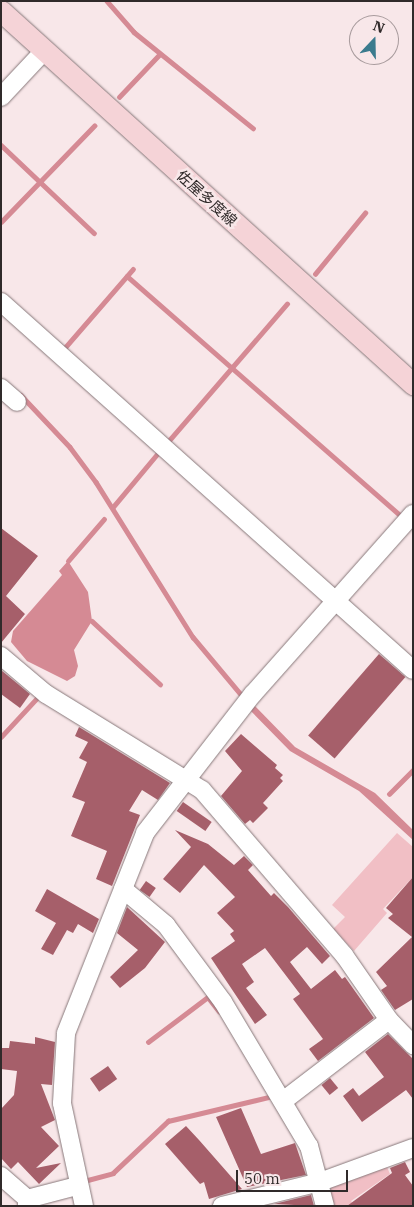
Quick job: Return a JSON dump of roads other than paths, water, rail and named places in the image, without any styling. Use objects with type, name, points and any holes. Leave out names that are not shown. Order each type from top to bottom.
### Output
[{"type":"main road","name":"佐屋多度線","points":[[1,11],[44,52],[413,384]]},
{"type":"street","points":[[1,97],[44,52]]},
{"type":"street","points":[[1,302],[413,670]]},
{"type":"street","points":[[1,388],[17,402]]},
{"type":"street","points":[[84,1206],[77,1186],[62,1103],[66,1033],[148,826],[247,702],[413,514]]},
{"type":"street","points":[[1,656],[46,694],[187,779],[202,790],[344,955],[389,1020],[413,1045]]},
{"type":"street","points":[[123,889],[166,926],[223,1002],[309,1146],[325,1206]]},
{"type":"street","points":[[283,1101],[389,1020]]},
{"type":"street","points":[[222,1206],[320,1182],[413,1148]]},
{"type":"street","points":[[1,1176],[27,1203],[77,1186]]},
{"type":"waterway","points":[[107,1],[134,32],[253,128]]},
{"type":"waterway","points":[[119,97],[160,54]]},
{"type":"waterway","points":[[1,222],[94,126]]},
{"type":"waterway","points":[[1,145],[94,233]]},
{"type":"waterway","points":[[315,274],[365,213]]},
{"type":"waterway","points":[[62,351],[133,269]]},
{"type":"waterway","points":[[127,276],[402,517]]},
{"type":"waterway","points":[[166,444],[287,304]]},
{"type":"waterway","points":[[21,395],[70,447],[96,482],[193,637],[244,698]]},
{"type":"waterway","points":[[113,507],[158,453]]},
{"type":"waterway","points":[[68,561],[104,519]]},
{"type":"waterway","points":[[92,621],[160,684]]},
{"type":"waterway","points":[[1,737],[37,698]]},
{"type":"waterway","points":[[389,794],[413,770]]},
{"type":"waterway","points":[[148,1042],[208,997],[219,1011]]},
{"type":"waterway","points":[[84,1181],[113,1173],[168,1121],[273,1096]]}]
